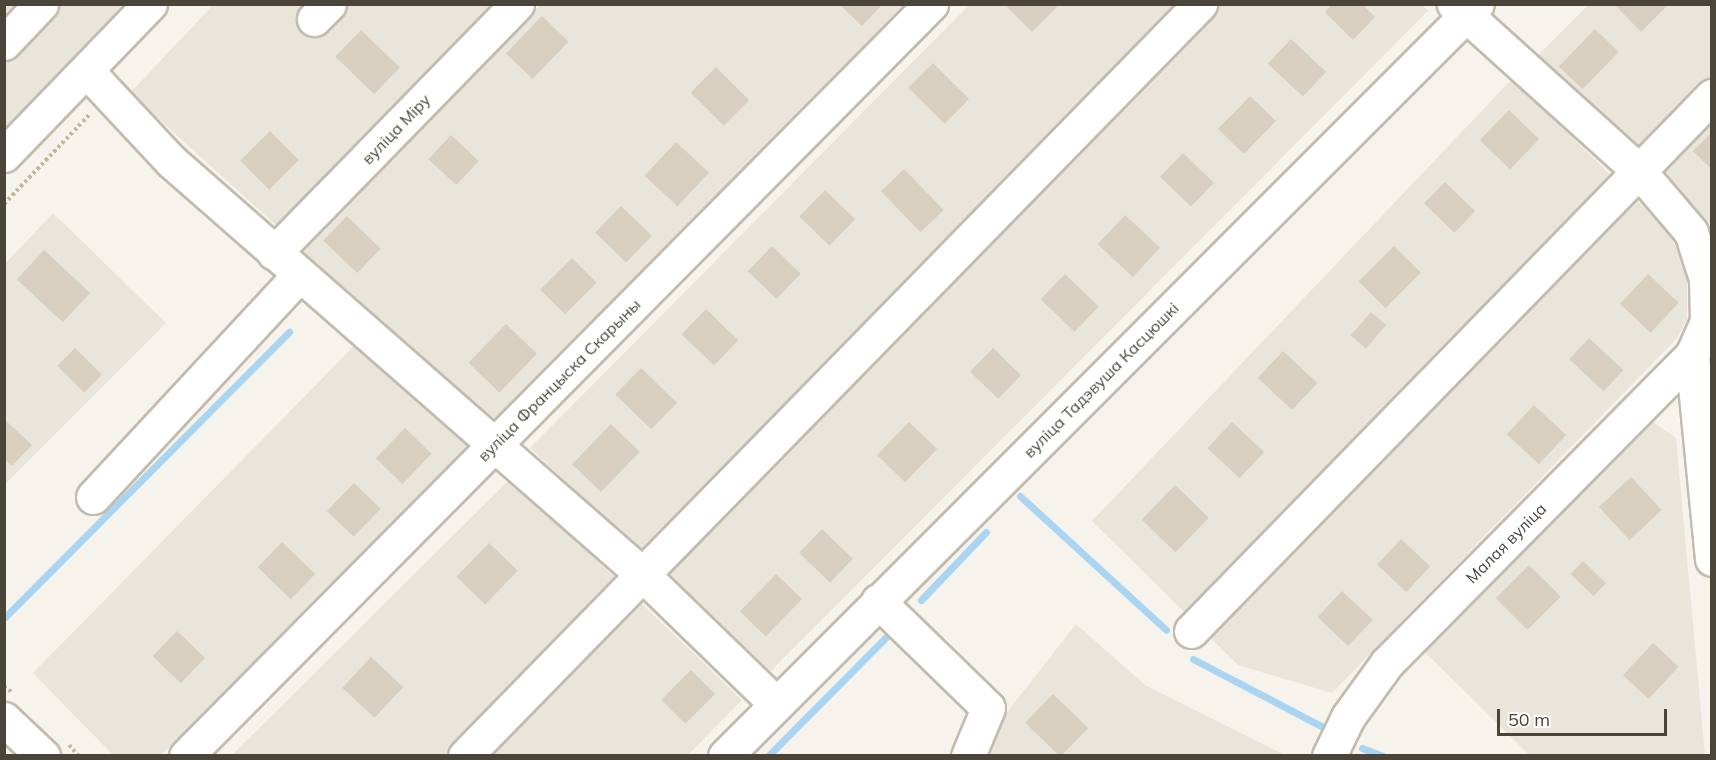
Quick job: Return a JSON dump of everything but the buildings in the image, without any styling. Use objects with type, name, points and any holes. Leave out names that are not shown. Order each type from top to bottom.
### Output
[{"type":"street","points":[[4,43],[40,4]]},
{"type":"street","points":[[4,155],[98,82],[150,4]]},
{"type":"street","name":"вуліца Міру","points":[[274,253],[518,4]]},
{"type":"street","name":"вуліца Францыска Скарыны","points":[[186,756],[932,4]]},
{"type":"street","points":[[465,756],[1200,4]]},
{"type":"street","points":[[1466,8],[1640,172],[1691,232],[1706,279],[1707,322],[1692,355],[1712,559]]},
{"type":"street","name":"вуліца Тадэвуша Касцюшкі","points":[[725,756],[1466,8]]},
{"type":"street","points":[[98,82],[171,161],[642,574],[776,704]]},
{"type":"street","points":[[1191,631],[1712,96]]},
{"type":"street","points":[[93,496],[299,275]]},
{"type":"street","name":"Малая вуліца","points":[[1333,749],[1347,717],[1387,663],[1692,355]]},
{"type":"street","points":[[878,601],[988,708],[968,756]]},
{"type":"street","points":[[4,719],[43,756]]},
{"type":"path","points":[[4,204],[98,82]]},
{"type":"shaded area","points":[[1421,4],[1428,11],[769,673],[530,448],[969,5]]},
{"type":"shaded area","points":[[5,5],[125,5],[5,129]]},
{"type":"shaded area","points":[[213,5],[493,5],[277,226],[130,93]]},
{"type":"shaded area","points":[[540,5],[905,5],[496,420],[296,253]]},
{"type":"shaded area","points":[[1588,5],[1711,5],[1711,224],[1535,58]]},
{"type":"shaded area","points":[[1512,79],[1665,228],[1687,267],[1687,319],[1677,338],[1332,693],[1238,665],[1092,521]]},
{"type":"shaded area","points":[[53,213],[166,323],[5,484],[4,265]]},
{"type":"shaded area","points":[[357,343],[471,443],[161,755],[113,755],[33,673]]},
{"type":"shaded area","points":[[1648,419],[1676,438],[1705,755],[1529,755],[1424,651]]},
{"type":"shaded area","points":[[511,478],[742,700],[688,755],[231,756]]},
{"type":"shaded area","points":[[1076,624],[1145,685],[1285,755],[982,756],[994,729]]},
{"type":"waterway","points":[[4,618],[289,332]]},
{"type":"waterway","points":[[1020,496],[1166,630]]},
{"type":"waterway","points":[[921,600],[986,532]]},
{"type":"waterway","points":[[768,756],[886,637]]},
{"type":"waterway","points":[[1193,659],[1325,728]]},
{"type":"waterway","points":[[1362,748],[1383,756]]}]
